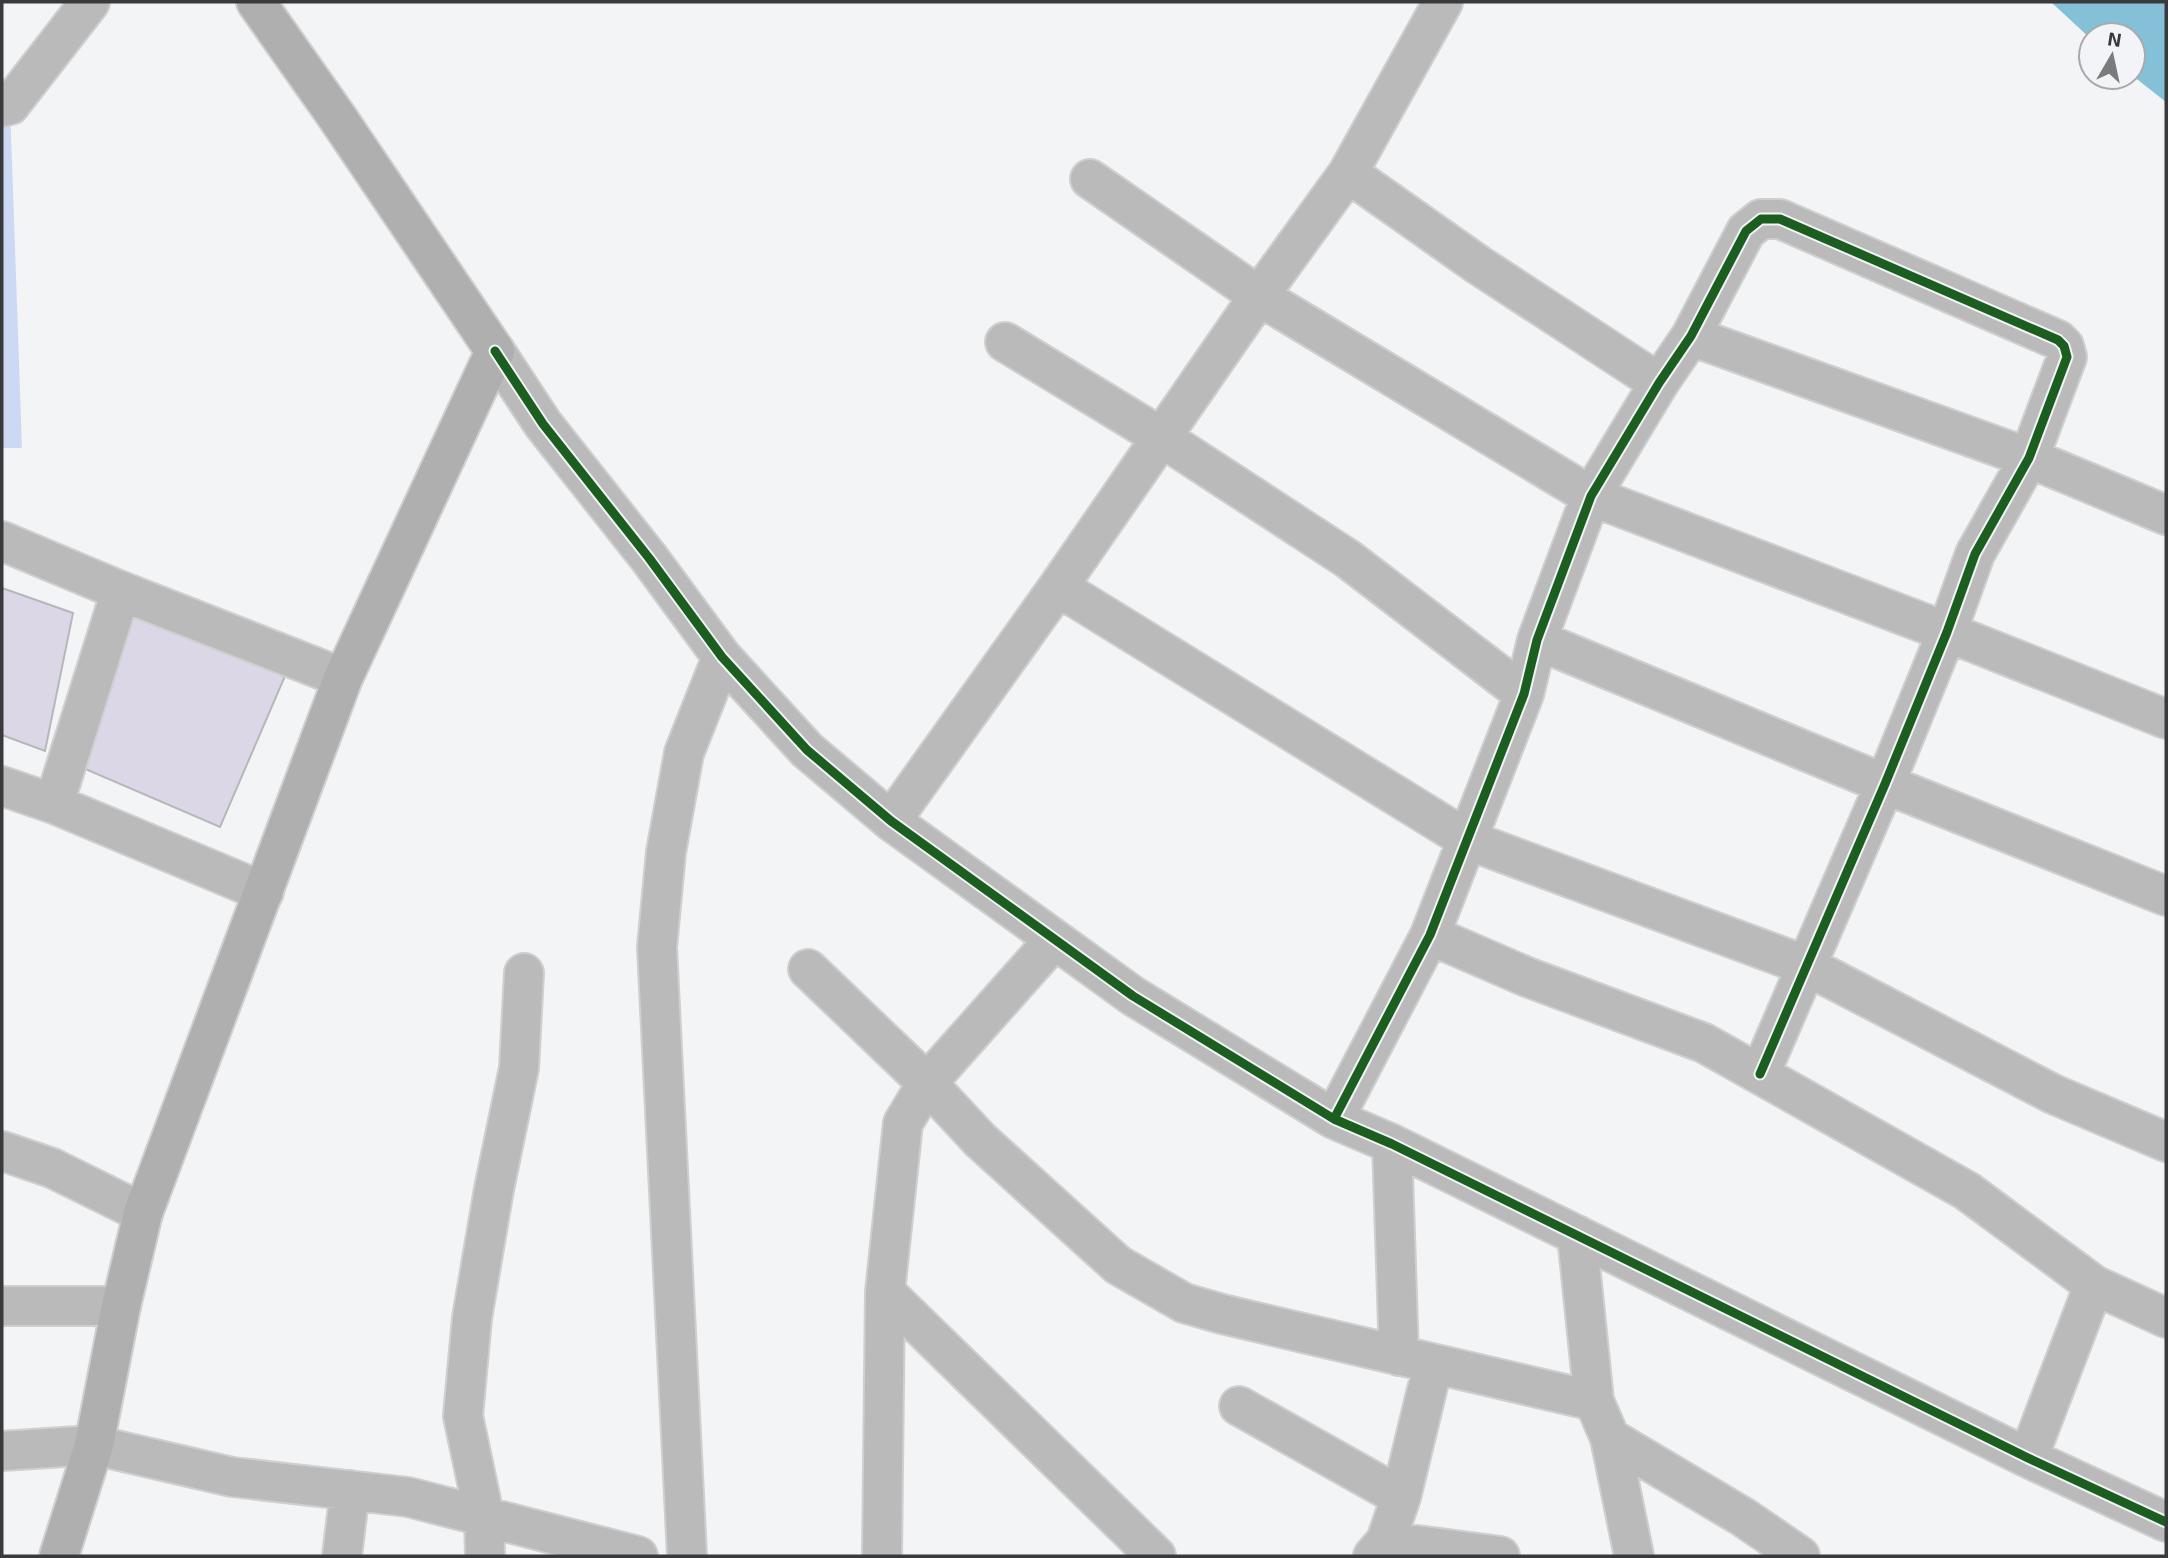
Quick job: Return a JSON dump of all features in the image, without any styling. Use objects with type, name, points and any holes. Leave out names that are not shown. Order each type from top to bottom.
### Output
[{"type":"main road","points":[[59,1556],[94,1444],[121,1306],[143,1213],[343,678],[495,351],[256,2]]},
{"type":"street","points":[[2,107],[10,105],[90,2]]},
{"type":"street","points":[[891,821],[1348,173],[1443,2]]},
{"type":"street","points":[[1348,173],[1477,264],[1659,383]]},
{"type":"street","points":[[1090,179],[1259,296],[1591,496],[2166,719]]},
{"type":"street","points":[[1334,1119],[1430,935],[1524,694],[1537,640],[1591,496],[1659,383],[1691,336],[1746,231],[1761,219],[1780,219],[2058,340],[2064,346],[2067,357],[2029,458],[1975,554],[1947,632],[1885,784],[1760,1074]]},
{"type":"street","points":[[1691,336],[2029,458],[2166,515]]},
{"type":"street","points":[[1005,342],[1161,437],[1348,559],[1524,694]]},
{"type":"street","points":[[495,351],[543,424],[649,558],[722,657],[807,750],[891,821],[1133,996],[1334,1119],[1392,1144],[2028,1458],[2166,1522]]},
{"type":"street","points":[[2,541],[343,678]]},
{"type":"street","points":[[1058,587],[1468,840],[1807,966],[2053,1094],[2166,1142]]},
{"type":"street","points":[[54,804],[121,591]]},
{"type":"street","points":[[1537,640],[1885,784],[2166,896]]},
{"type":"street","points":[[687,1556],[657,947],[666,852],[684,753],[722,657]]},
{"type":"street","points":[[2,786],[54,804],[264,892]]},
{"type":"street","points":[[1430,935],[1527,977],[1704,1043],[1967,1191],[2094,1285],[2166,1318]]},
{"type":"street","points":[[882,1556],[885,1292],[901,1129],[927,1083],[1054,940]]},
{"type":"street","points":[[808,969],[927,1083],[980,1140],[1118,1265],[1184,1303],[1416,1361],[1594,1401]]},
{"type":"street","points":[[485,1556],[484,1515],[463,1416],[472,1318],[494,1189],[519,1068],[524,973]]},
{"type":"street","points":[[1392,1144],[1416,1361],[1401,1497],[1380,1549],[1500,1556]]},
{"type":"street","points":[[2,1151],[52,1168],[143,1213]]},
{"type":"street","points":[[1577,1235],[1594,1401],[1610,1438],[1634,1556]]},
{"type":"street","points":[[2028,1458],[2094,1285]]},
{"type":"street","points":[[885,1292],[1156,1556]]},
{"type":"street","points":[[2,1306],[121,1306]]},
{"type":"street","points":[[1239,1406],[1401,1497]]},
{"type":"street","points":[[1610,1438],[1743,1517],[1800,1556]]},
{"type":"street","points":[[2,1451],[94,1444],[232,1477],[408,1497],[638,1556]]},
{"type":"street","points":[[342,1556],[351,1490]]},
{"type":"shaded area","points":[[2051,2],[2166,2],[2166,102],[2147,87],[2147,21],[2077,21],[2077,26]]},
{"type":"shaded area","points":[[10,105],[22,448],[2,448],[2,107]]},
{"type":"building","points":[[2,588],[73,613],[45,751],[2,735]]},
{"type":"building","points":[[125,612],[285,676],[220,827],[76,765]]},
{"type":"cycle path","points":[[1334,1119],[1430,935],[1524,694],[1537,640],[1591,496],[1659,383],[1691,336],[1746,231],[1761,219],[1780,219],[2058,340],[2064,346],[2067,357],[2029,458],[1975,554],[1947,632],[1885,784],[1760,1074]]},
{"type":"cycle path","points":[[495,351],[543,424],[649,558],[722,657],[807,750],[891,821],[1133,996],[1334,1119],[1392,1144],[2028,1458],[2166,1522]]}]
